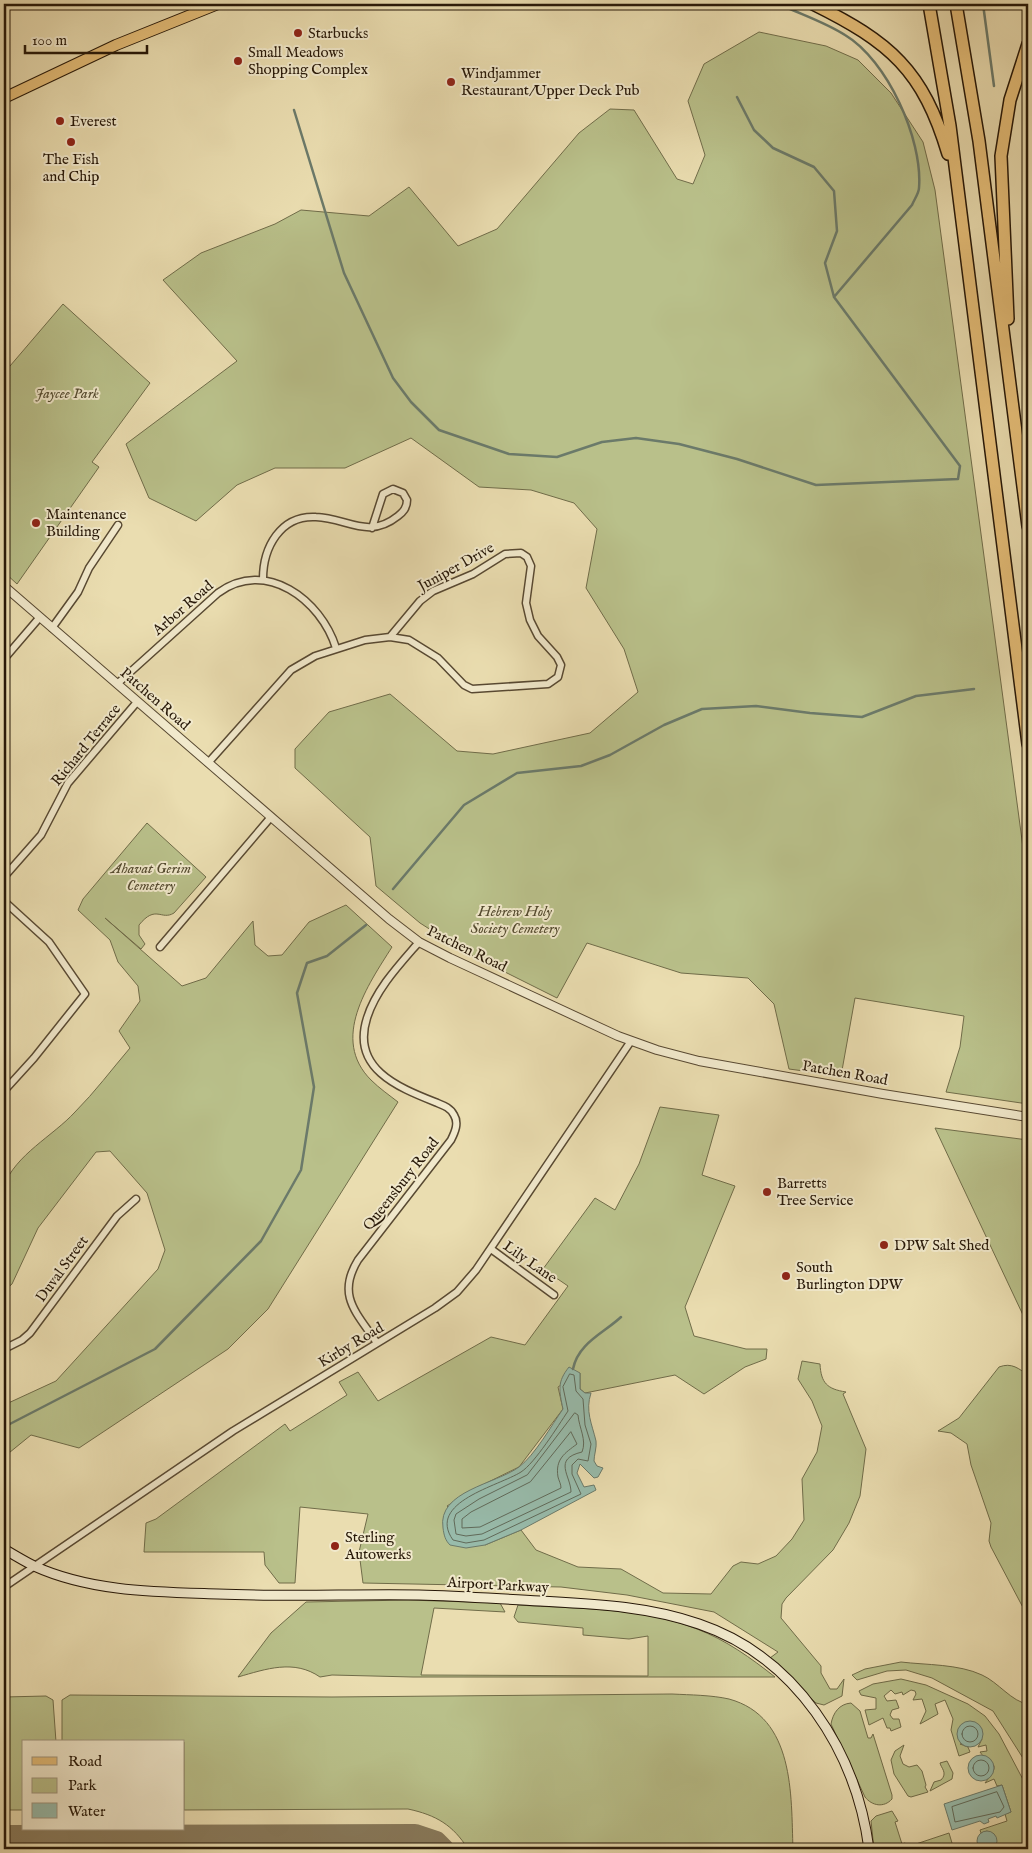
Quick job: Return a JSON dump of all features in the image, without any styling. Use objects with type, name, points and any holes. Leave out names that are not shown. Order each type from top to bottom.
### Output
[{"type":"highway","points":[[813,4],[851,24],[882,44],[912,74],[937,119],[958,187]]},
{"type":"highway","points":[[930,4],[946,96],[1028,744]]},
{"type":"highway","points":[[956,4],[979,141],[1028,526]]},
{"type":"highway","points":[[1012,405],[1001,156],[1010,100],[1028,44]]},
{"type":"main road","points":[[4,98],[116,45],[218,4]]},
{"type":"main road","name":"Airport Parkway","points":[[4,1549],[34,1566],[82,1582],[151,1591],[249,1596],[458,1596],[636,1608],[702,1624],[742,1644],[772,1666],[806,1700],[820,1718],[838,1745],[852,1774],[864,1815],[869,1849]]},
{"type":"street","points":[[336,648],[330,629],[313,610],[282,586],[264,579],[264,557],[270,543],[280,531],[294,522],[305,518],[318,517],[354,526],[372,528],[389,522],[404,511],[407,500],[403,493],[393,489],[383,494],[372,528]]},
{"type":"street","points":[[52,628],[78,592],[89,568],[118,525]]},
{"type":"street","name":"Juniper Drive","points":[[208,763],[291,670],[315,656],[365,640],[390,637],[409,640],[432,653],[464,684],[472,689],[548,684],[556,680],[561,672],[559,659],[542,641],[530,620],[526,603],[531,566],[527,557],[518,552],[505,554],[473,574],[433,591],[420,601],[390,637]]},
{"type":"street","name":"Arbor Road","points":[[117,684],[226,587],[242,580],[264,579]]},
{"type":"street","name":"Patchen Road","points":[[4,586],[270,817],[389,919],[419,942],[631,1041],[670,1054],[936,1104],[1028,1117]]},
{"type":"street","points":[[4,659],[40,617]]},
{"type":"street","name":"Richard Terrace","points":[[4,877],[41,835],[68,783],[137,702]]},
{"type":"street","points":[[160,947],[270,817]]},
{"type":"street","points":[[4,901],[48,942],[85,994],[34,1058],[4,1091]]},
{"type":"street","name":"Queensbury Road","points":[[377,1343],[350,1300],[347,1285],[349,1278],[363,1253],[450,1140],[456,1124],[454,1115],[449,1108],[410,1091],[384,1076],[370,1061],[365,1045],[366,1023],[374,1002],[390,976],[419,942]]},
{"type":"street","name":"Kirby Road","points":[[4,1587],[225,1436],[446,1301],[467,1281],[491,1249],[631,1041]]},
{"type":"street","name":"Duval Street","points":[[4,1349],[22,1340],[30,1333],[117,1216],[136,1199]]},
{"type":"street","name":"Lily Lane","points":[[491,1249],[554,1294]]},
{"type":"green space","name":"Hebrew Holy Society Cemetery","points":[[759,32],[826,46],[858,60],[891,93],[923,142],[935,190],[1028,885],[1028,1104],[946,1092],[960,1047],[964,1016],[855,998],[841,1076],[789,1069],[774,1004],[748,978],[681,973],[587,943],[557,998],[467,953],[420,923],[376,886],[370,837],[295,768],[295,749],[329,712],[390,694],[457,751],[493,754],[590,733],[638,692],[624,649],[586,588],[597,529],[574,503],[531,490],[479,487],[411,438],[345,468],[275,468],[237,485],[196,521],[149,498],[126,444],[237,361],[163,280],[201,253],[275,224],[301,210],[369,216],[409,187],[458,246],[497,229],[579,133],[610,109],[634,110],[677,179],[693,184],[705,155],[688,101],[704,64]]},
{"type":"green space","name":"Jaycee Park","points":[[63,304],[150,383],[92,462],[99,467],[17,584],[4,572],[4,373]]},
{"type":"green space","name":"Ahavat Gerim Cemetery","points":[[147,823],[206,877],[174,913],[169,915],[150,915],[139,925],[139,935],[145,944],[141,949],[105,918],[182,986],[206,978],[253,921],[255,945],[268,956],[282,955],[309,922],[346,905],[392,947],[364,995],[357,1012],[353,1030],[354,1047],[359,1064],[371,1080],[398,1102],[268,1309],[228,1349],[79,1448],[31,1435],[4,1457],[4,1405],[56,1381],[158,1269],[165,1250],[147,1193],[110,1151],[96,1152],[38,1228],[12,1284],[4,1291],[4,1186],[9,1175],[25,1155],[66,1121],[130,1048],[119,1031],[140,1001],[138,986],[118,962],[110,940],[78,910],[83,899]]},
{"type":"green space","points":[[660,1107],[719,1115],[702,1175],[735,1186],[685,1307],[694,1336],[746,1349],[767,1349],[766,1359],[745,1367],[704,1394],[675,1375],[585,1393],[580,1389],[580,1373],[558,1387],[563,1409],[519,1467],[474,1489],[447,1506],[485,1545],[521,1530],[536,1550],[578,1567],[621,1569],[663,1593],[711,1594],[733,1566],[741,1562],[758,1564],[776,1556],[792,1539],[804,1520],[802,1479],[817,1452],[822,1426],[812,1401],[798,1379],[802,1361],[820,1364],[822,1376],[826,1384],[834,1389],[846,1392],[843,1394],[866,1449],[860,1496],[849,1523],[833,1550],[782,1604],[781,1618],[821,1666],[821,1673],[830,1689],[837,1689],[844,1679],[842,1696],[824,1705],[816,1703],[770,1658],[778,1652],[714,1612],[627,1595],[561,1587],[363,1583],[359,1552],[368,1514],[300,1507],[295,1583],[279,1583],[265,1565],[264,1552],[144,1552],[146,1523],[156,1519],[285,1424],[290,1431],[347,1395],[339,1382],[358,1372],[378,1401],[491,1337],[525,1345],[568,1286],[543,1269],[595,1198],[615,1210],[639,1164]]},
{"type":"green space","points":[[935,1128],[1028,1140],[1028,1375],[1023,1315]]},
{"type":"green space","points":[[1012,1366],[1028,1375],[1028,1617],[991,1547],[989,1541],[991,1523],[971,1465],[967,1444],[951,1433],[938,1431],[959,1418],[999,1367]]},
{"type":"green space","points":[[408,1600],[500,1603],[505,1612],[434,1608],[421,1675],[648,1676],[648,1636],[629,1639],[583,1635],[583,1628],[518,1622],[514,1617],[518,1605],[609,1610],[676,1622],[708,1633],[728,1644],[775,1677],[413,1677],[332,1675],[320,1677],[300,1668],[280,1667],[238,1677],[271,1633],[306,1602]]},
{"type":"green space","points":[[901,1662],[973,1671],[988,1678],[1016,1700],[1028,1704],[1028,1766],[993,1711],[932,1678],[906,1670],[887,1671],[857,1680],[852,1675],[865,1669]]},
{"type":"green space","points":[[901,1679],[926,1685],[968,1704],[985,1716],[999,1734],[1028,1789],[1028,1849],[994,1849],[995,1836],[987,1831],[981,1833],[980,1830],[1007,1821],[1005,1814],[1011,1812],[1002,1785],[997,1786],[994,1779],[985,1783],[994,1767],[980,1752],[987,1751],[986,1745],[978,1747],[982,1739],[960,1744],[968,1747],[970,1752],[959,1756],[951,1730],[953,1719],[945,1700],[935,1704],[938,1714],[920,1724],[926,1711],[922,1699],[913,1700],[916,1694],[915,1691],[911,1690],[903,1695],[902,1692],[895,1694],[891,1690],[884,1696],[887,1701],[896,1700],[899,1708],[892,1710],[890,1715],[893,1719],[899,1719],[901,1727],[891,1731],[890,1728],[887,1728],[883,1718],[869,1725],[865,1710],[876,1709],[876,1698],[861,1695],[859,1691],[873,1684]]},
{"type":"green space","points":[[672,1694],[729,1699],[751,1708],[767,1722],[778,1740],[785,1760],[789,1783],[793,1849],[468,1849],[456,1833],[443,1822],[427,1814],[408,1809],[185,1810],[185,1740],[62,1740],[62,1700],[70,1695],[332,1697]]},
{"type":"green space","points":[[46,1696],[53,1700],[56,1740],[22,1740],[22,1810],[4,1810],[4,1697]]},
{"type":"green space","points":[[851,1703],[860,1711],[868,1738],[871,1738],[873,1734],[892,1795],[892,1799],[889,1802],[882,1805],[875,1804],[865,1797],[831,1724],[837,1710],[843,1705]]},
{"type":"green space","points":[[904,1745],[900,1756],[903,1764],[909,1767],[917,1765],[922,1771],[925,1787],[928,1792],[911,1797],[908,1796],[894,1774],[891,1760],[895,1751]]},
{"type":"green space","points":[[947,1761],[953,1773],[952,1779],[930,1791],[934,1782],[941,1780],[944,1775],[940,1763]]},
{"type":"green space","points":[[892,1811],[898,1821],[895,1822],[902,1844],[905,1843],[912,1849],[874,1849],[871,1821],[876,1816]]},
{"type":"green space","points":[[949,1833],[952,1843],[949,1849],[917,1849],[910,1846]]},
{"type":"water","points":[[569,1367],[580,1373],[580,1389],[585,1393],[591,1393],[589,1412],[596,1443],[594,1461],[597,1466],[603,1468],[598,1477],[594,1478],[580,1464],[577,1473],[584,1487],[594,1485],[596,1490],[521,1530],[485,1545],[466,1548],[450,1545],[445,1537],[443,1528],[444,1515],[449,1505],[470,1490],[509,1473],[525,1462],[543,1440],[563,1409],[560,1386],[562,1377]]},
{"type":"water","points":[[970,1721],[979,1725],[983,1734],[979,1743],[970,1747],[961,1743],[957,1734],[961,1725]]},
{"type":"water","points":[[981,1755],[990,1759],[994,1768],[990,1777],[981,1781],[972,1777],[968,1768],[972,1759]]},
{"type":"water","points":[[1002,1785],[1011,1812],[997,1818],[996,1816],[988,1819],[989,1822],[984,1824],[980,1821],[952,1830],[944,1804]]},
{"type":"water","points":[[987,1831],[994,1834],[997,1841],[994,1848],[987,1851],[980,1848],[977,1841],[980,1834]]},
{"type":"waterway","points":[[779,4],[845,35],[875,63],[888,81],[899,102],[915,147],[919,168],[919,188],[912,205],[834,297]]},
{"type":"waterway","points":[[983,4],[994,86]]},
{"type":"waterway","points":[[294,110],[344,273],[393,378],[411,402],[439,430],[509,454],[557,457],[602,442],[636,438],[679,444],[737,459],[816,485],[958,479],[960,466],[834,297],[825,263],[837,231],[834,191],[814,167],[773,148],[754,130],[737,97]]},
{"type":"waterway","points":[[393,889],[464,805],[517,773],[581,766],[610,755],[664,725],[702,709],[756,706],[862,717],[916,696],[974,689]]},
{"type":"waterway","points":[[4,1427],[155,1349],[261,1241],[301,1170],[314,1087],[297,993],[307,963],[327,956],[366,925]]},
{"type":"waterway","points":[[573,1369],[580,1352],[586,1345],[621,1317]]},
{"type":"taxiway","points":[[4,1836],[415,1835],[436,1842],[443,1849]]},
{"type":"place","name":"Starbucks","points":[[298,33]]},
{"type":"place","name":"Small Meadows Shopping Complex","points":[[238,61]]},
{"type":"place","name":"Windjammer Restaurant/Upper Deck Pub","points":[[451,82]]},
{"type":"place","name":"Everest","points":[[60,121]]},
{"type":"place","name":"The Fish and Chip","points":[[71,142]]},
{"type":"place","name":"Maintenance Building","points":[[36,523]]},
{"type":"place","name":"Barretts Tree Service","points":[[767,1192]]},
{"type":"place","name":"DPW Salt Shed","points":[[884,1245]]},
{"type":"place","name":"South Burlington DPW","points":[[786,1276]]},
{"type":"place","name":"Sterling Autowerks","points":[[335,1546]]}]
